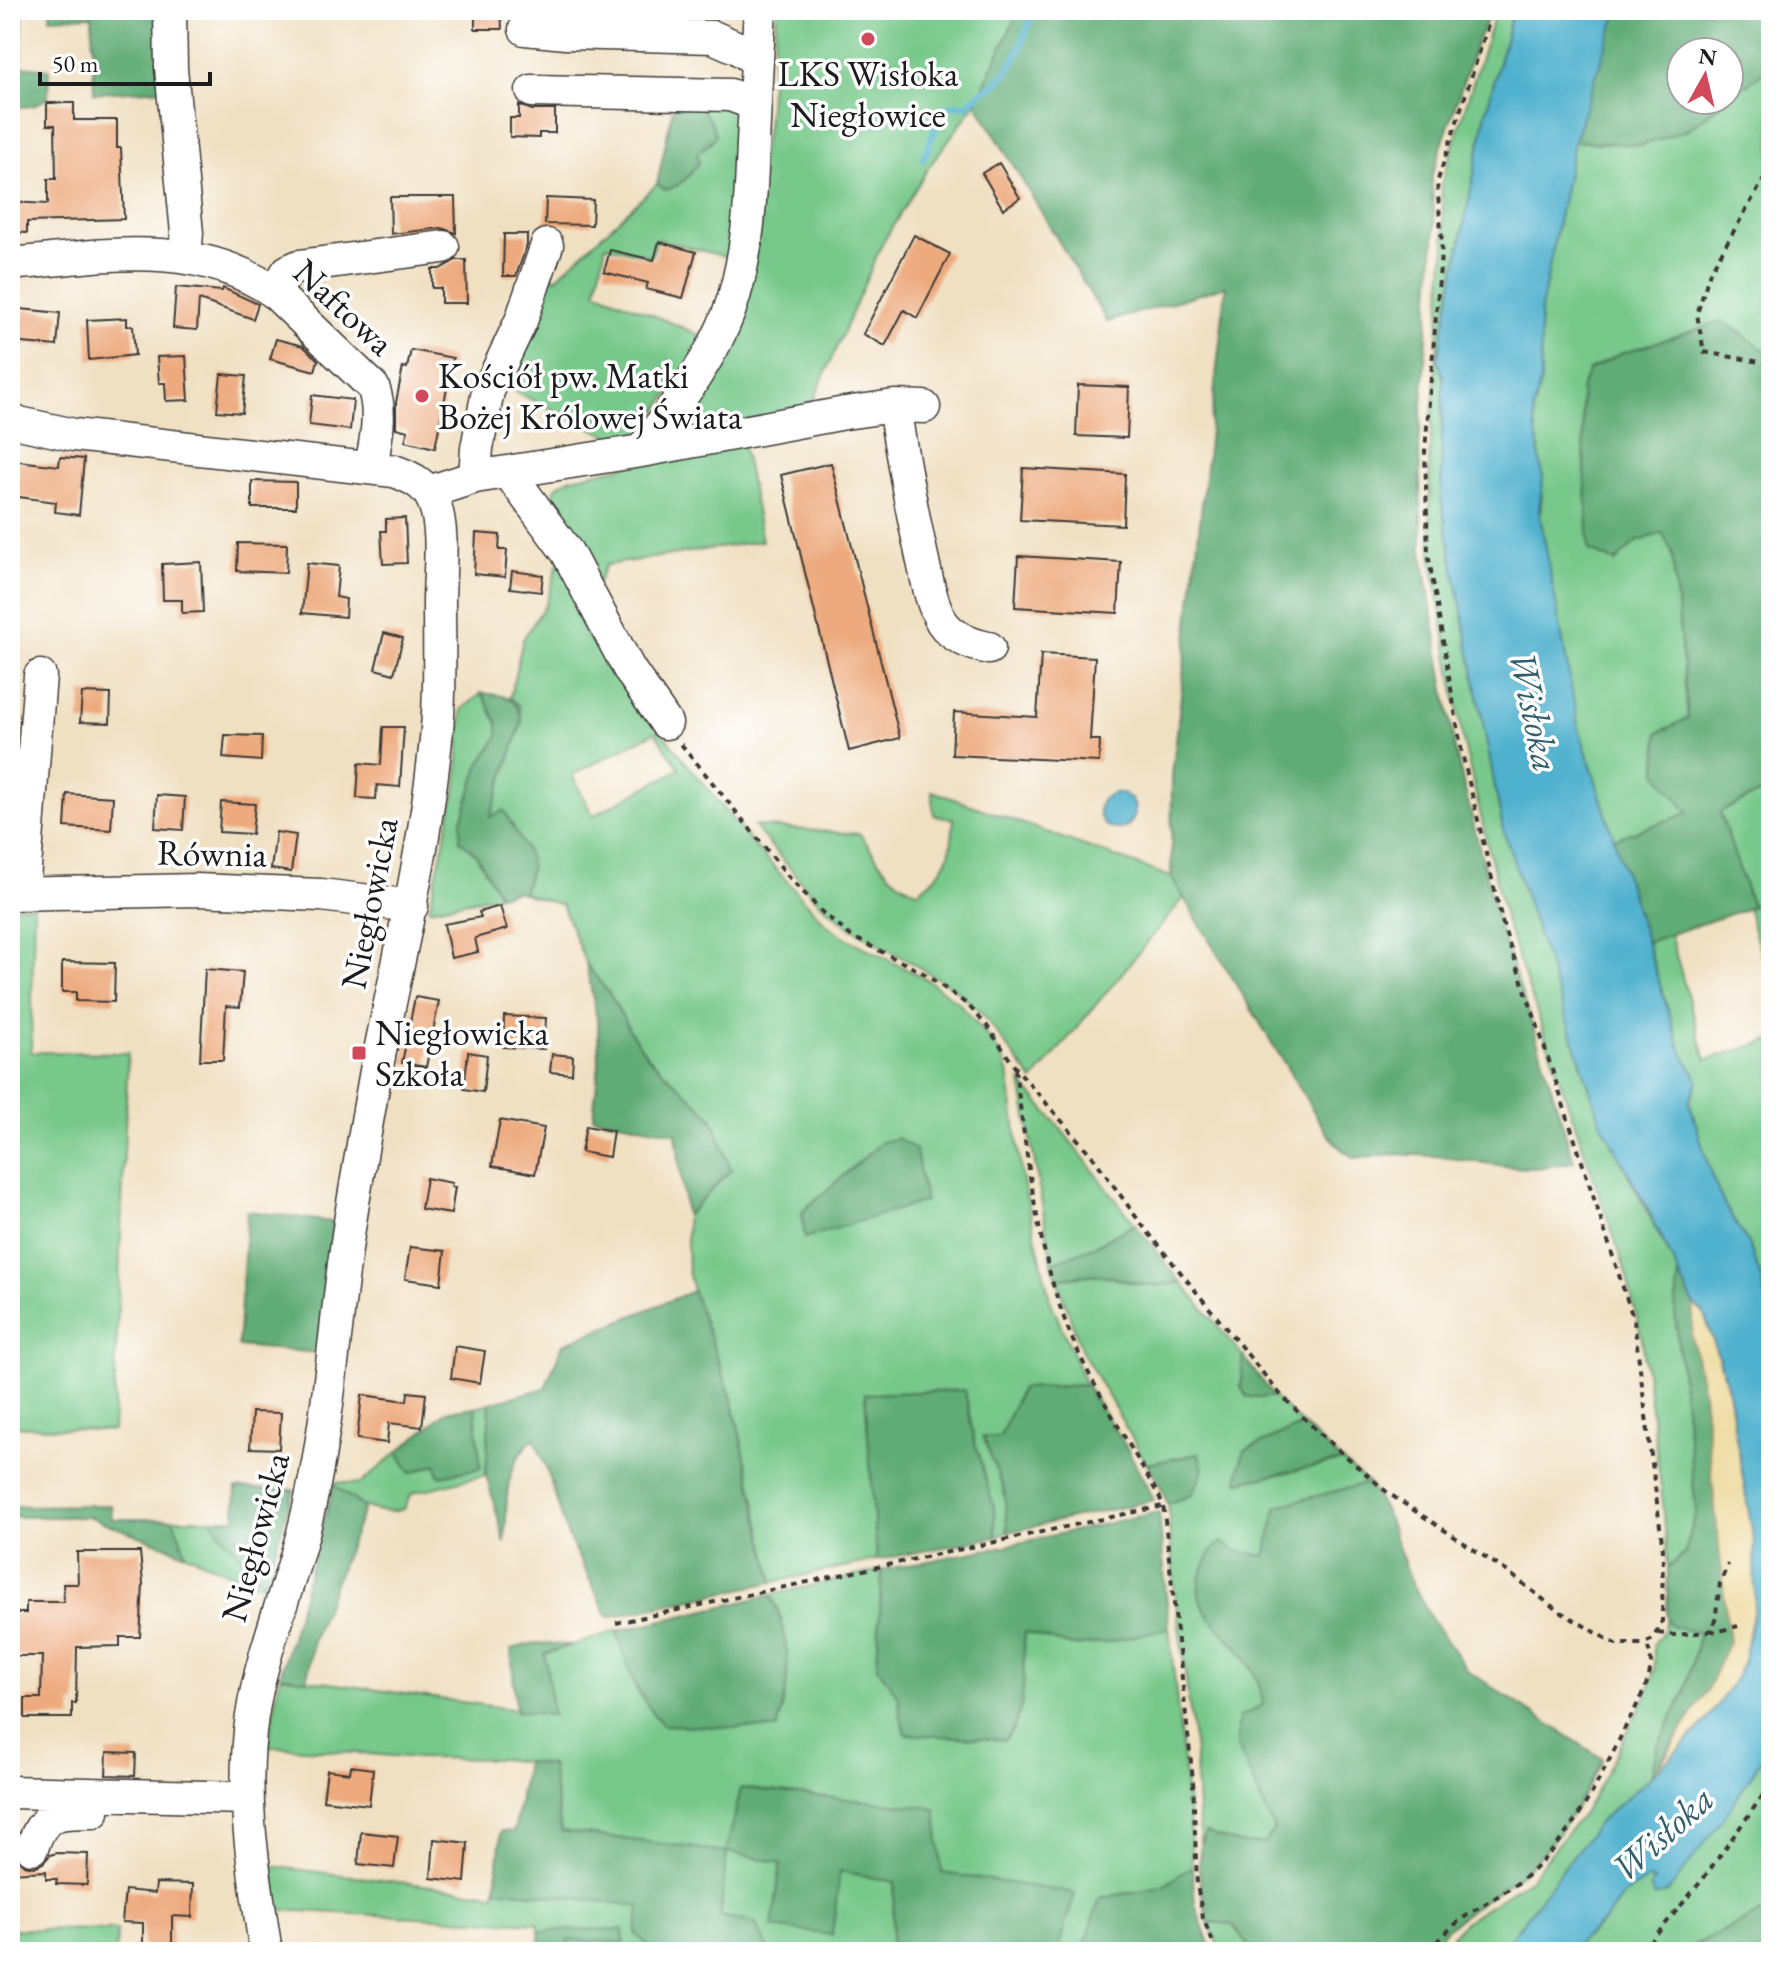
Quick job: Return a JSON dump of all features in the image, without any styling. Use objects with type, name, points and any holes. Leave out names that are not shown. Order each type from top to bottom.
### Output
[{"type":"street","points":[[170,10],[173,89],[187,233],[185,256]]},
{"type":"street","points":[[641,451],[703,363],[728,313],[745,246],[760,10]]},
{"type":"street","points":[[525,29],[713,37],[757,61]]},
{"type":"street","points":[[532,91],[730,95],[755,104]]},
{"type":"street","points":[[475,477],[488,391],[521,321],[547,245]]},
{"type":"street","points":[[274,292],[288,271],[299,266],[443,247]]},
{"type":"street","name":"Naftowa","points":[[10,264],[89,257],[185,256],[231,268],[274,292],[373,387],[379,415],[371,468]]},
{"type":"street","points":[[10,421],[74,435],[371,468],[408,476],[429,492],[475,477],[909,406],[916,529],[929,590],[943,624],[965,641],[989,648]]},
{"type":"street","points":[[509,473],[567,552],[629,669],[666,723]]},
{"type":"street","name":"Niegłowicka","points":[[266,1952],[246,1806],[249,1745],[263,1663],[305,1525],[318,1460],[352,1210],[376,1071],[412,906],[437,734],[439,530],[436,505],[429,492]]},
{"type":"street","points":[[16,894],[40,676]]},
{"type":"street","name":"Równia","points":[[16,894],[197,890],[321,895],[412,906]]},
{"type":"street","points":[[10,1792],[246,1806]]},
{"type":"street","points":[[32,1848],[43,1823],[49,1817],[64,1812],[246,1806]]},
{"type":"path","points":[[666,723],[780,866],[824,914],[851,936],[925,974],[968,1005],[987,1026],[1015,1067],[1093,1157],[1139,1221],[1270,1382],[1317,1431],[1388,1493],[1500,1565],[1557,1610],[1616,1644],[1645,1642],[1658,1633],[1662,1621],[1663,1550],[1634,1321],[1504,929],[1462,753],[1428,553],[1425,451],[1442,242],[1437,183],[1493,10]]},
{"type":"path","points":[[1771,167],[1710,272],[1697,314],[1704,352],[1771,364]]},
{"type":"path","points":[[1015,1067],[1029,1168],[1048,1263],[1074,1342],[1163,1506],[1193,1781],[1197,1885],[1203,1918],[1217,1952]]},
{"type":"path","points":[[616,1623],[1163,1506]]},
{"type":"path","points":[[1710,1630],[1715,1621],[1720,1583],[1728,1564]]},
{"type":"path","points":[[1658,1633],[1697,1634],[1738,1626]]},
{"type":"path","points":[[1430,1952],[1465,1914],[1533,1871],[1576,1818],[1594,1791],[1642,1694],[1651,1663],[1650,1650],[1645,1642]]},
{"type":"path","points":[[1642,1952],[1703,1879],[1771,1784]]},
{"type":"green space","points":[[10,10],[23,10],[21,66],[49,69],[48,98],[32,106],[10,108]]},
{"type":"green space","points":[[50,10],[163,10],[166,89],[94,93],[92,16],[50,18]]},
{"type":"green space","points":[[777,10],[1019,10],[976,103],[928,168],[882,244],[810,408],[662,441],[714,371],[767,127]]},
{"type":"green space","points":[[1019,10],[1492,10],[1477,41],[1431,178],[1435,227],[1419,446],[1422,551],[1455,750],[1499,927],[1574,1162],[1537,1168],[1436,1156],[1395,1154],[1354,1158],[1326,1132],[1171,877],[1172,776],[1226,286],[1107,322],[976,103]]},
{"type":"green space","points":[[1496,10],[1513,10],[1486,112],[1438,358],[1443,377],[1441,499],[1503,829],[1601,1122],[1679,1273],[1675,1312],[1696,1511],[1685,1553],[1668,1568],[1642,1339],[1625,1269],[1506,923],[1463,740],[1431,556],[1429,459],[1445,245],[1441,184]]},
{"type":"green space","points":[[1618,10],[1771,10],[1771,66],[1745,86],[1745,36],[1665,36],[1665,116],[1705,116],[1687,130],[1642,145],[1574,141]]},
{"type":"green space","points":[[1771,66],[1771,355],[1723,321],[1620,354],[1615,562],[1636,542],[1662,533],[1672,551],[1688,718],[1658,733],[1689,813],[1614,839],[1578,725],[1540,518],[1543,479],[1533,411],[1541,380],[1540,314],[1574,141],[1642,145],[1687,130],[1705,116],[1745,116],[1745,86]]},
{"type":"green space","points":[[694,97],[740,104],[734,259],[657,239],[651,257],[606,245],[596,291],[707,338],[640,436],[617,440],[497,383],[543,274],[556,278],[657,184],[665,190],[676,186],[696,167],[699,162],[696,154],[712,142]]},
{"type":"green space","points":[[694,97],[712,124],[716,136],[697,154],[699,162],[689,176],[665,190],[657,184],[675,98]]},
{"type":"green space","points":[[1723,321],[1771,355],[1771,788],[1720,812],[1752,907],[1647,942],[1614,839],[1688,813],[1657,773],[1658,733],[1688,718],[1672,551],[1662,533],[1636,542],[1615,562],[1589,550],[1581,390],[1589,370],[1620,354]]},
{"type":"green space","points":[[742,440],[762,541],[606,565],[596,586],[550,502],[557,486],[572,478]]},
{"type":"green space","points":[[560,556],[659,729],[750,841],[827,925],[928,980],[959,1003],[1003,1058],[1008,1071],[1022,1177],[1050,1300],[1086,1385],[1021,1388],[1000,1437],[983,1437],[1004,1490],[1008,1532],[996,1537],[988,1487],[974,1439],[865,1394],[877,1560],[773,1582],[732,1399],[688,1271],[686,1216],[731,1170],[712,1117],[648,1057],[631,1033],[611,996],[586,964],[562,905],[523,893],[531,867],[490,818],[522,722],[519,706],[510,697],[523,639],[546,604]],"holes":[[[655,732],[680,769],[593,816],[572,775]],[[882,1142],[805,1238],[802,1212]]]},
{"type":"green space","points":[[482,693],[498,724],[498,737],[479,766],[460,839],[476,854],[499,895],[429,909],[457,784],[462,709]]},
{"type":"green space","points":[[482,693],[509,698],[517,706],[522,722],[490,817],[504,810],[526,850],[531,867],[523,893],[516,891],[499,895],[476,854],[460,840],[461,823],[479,766],[498,737],[498,724]]},
{"type":"green space","points":[[1771,788],[1771,987],[1747,908],[1752,906],[1719,811]]},
{"type":"green space","points":[[932,791],[1171,877],[1184,898],[1033,1081],[984,1016],[954,988],[848,926],[817,900],[754,826],[860,834],[892,876],[919,891],[942,868],[951,843],[954,819],[934,815]]},
{"type":"green space","points":[[34,905],[31,1052],[128,1053],[113,1431],[10,1426],[12,907]]},
{"type":"green space","points":[[1670,934],[1706,1060],[1771,1040],[1771,1194],[1763,1199],[1771,1223],[1771,1320],[1749,1245],[1712,1177],[1689,1101],[1698,1080],[1680,1048],[1647,942]]},
{"type":"green space","points":[[586,964],[611,996],[648,1057],[712,1117],[731,1170],[686,1216],[676,1133],[593,1117],[599,1064],[598,1024]]},
{"type":"green space","points":[[1021,1082],[1135,1224],[1091,1248],[1052,1263]]},
{"type":"green space","points":[[898,1138],[916,1150],[925,1201],[805,1238],[802,1212],[882,1142]]},
{"type":"green space","points":[[247,1211],[334,1222],[318,1353],[238,1346]]},
{"type":"green space","points":[[1135,1224],[1181,1282],[1149,1285],[1096,1275],[1057,1279],[1052,1263],[1091,1248]]},
{"type":"green space","points":[[1679,1273],[1694,1305],[1692,1336],[1703,1392],[1729,1642],[1706,1692],[1651,1776],[1657,1747],[1684,1694],[1700,1633],[1671,1626],[1667,1618],[1668,1568],[1685,1553],[1696,1511],[1675,1312]]},
{"type":"green space","points":[[1099,1274],[1150,1285],[1181,1282],[1243,1356],[1241,1387],[1247,1397],[1274,1397],[1303,1425],[1245,1450],[1239,1482],[1342,1461],[1368,1483],[1277,1506],[1265,1556],[1237,1551],[1214,1622],[1241,1652],[1261,1683],[1265,1806],[1274,1828],[1266,1844],[1237,1843],[1205,1833],[1200,1842],[1194,1742],[1174,1586],[1168,1504],[1192,1495],[1198,1454],[1147,1464],[1082,1351],[1057,1279]]},
{"type":"green space","points":[[693,1291],[732,1399],[773,1582],[608,1617],[567,1534],[534,1438],[516,1461],[511,1473],[505,1543],[486,1475],[490,1403],[545,1388],[563,1344]]},
{"type":"green space","points":[[1243,1356],[1274,1397],[1247,1397],[1241,1387]]},
{"type":"green space","points":[[1086,1385],[1127,1448],[1154,1500],[1008,1532],[1004,1490],[983,1437],[1000,1437],[1021,1388]]},
{"type":"green space","points":[[965,1390],[974,1439],[994,1508],[996,1537],[877,1560],[865,1394]]},
{"type":"green space","points":[[490,1403],[486,1475],[412,1493],[404,1509],[394,1511],[366,1507],[334,1485],[336,1482],[360,1484],[398,1452],[411,1473],[437,1464],[439,1476],[480,1468],[475,1407]]},
{"type":"green space","points":[[475,1407],[481,1468],[439,1476],[436,1464],[410,1473],[398,1452],[447,1411]]},
{"type":"green space","points":[[1303,1425],[1342,1461],[1238,1482],[1245,1450]]},
{"type":"green space","points":[[1199,1454],[1203,1470],[1192,1495],[1168,1504],[1147,1464]]},
{"type":"green space","points":[[1368,1483],[1385,1512],[1410,1578],[1430,1617],[1468,1671],[1603,1759],[1569,1818],[1538,1858],[1451,1926],[1428,1952],[1253,1952],[1232,1924],[1208,1922],[1201,1889],[1199,1865],[1205,1832],[1237,1843],[1265,1844],[1274,1829],[1237,1745],[1239,1717],[1263,1705],[1262,1698],[1256,1678],[1243,1654],[1203,1607],[1199,1597],[1202,1572],[1207,1559],[1222,1542],[1237,1551],[1265,1556],[1277,1506]]},
{"type":"green space","points":[[334,1485],[364,1508],[313,1639],[307,1680],[280,1676]]},
{"type":"green space","points":[[236,1488],[294,1490],[264,1585],[211,1519],[235,1519]]},
{"type":"green space","points":[[111,1505],[112,1519],[173,1519],[186,1554],[90,1517],[10,1517],[10,1506]]},
{"type":"green space","points":[[1159,1512],[1169,1628],[1109,1642],[1073,1646],[1025,1632],[1022,1703],[1013,1729],[1005,1740],[906,1734],[900,1717],[899,1698],[877,1666],[882,1570]]},
{"type":"green space","points":[[173,1519],[211,1519],[264,1585],[250,1583],[186,1554]]},
{"type":"green space","points":[[882,1570],[877,1666],[900,1698],[900,1717],[1024,1660],[1024,1632],[1073,1646],[1109,1642],[1169,1628],[1192,1866],[1162,1887],[1100,1898],[1082,1952],[1057,1952],[1075,1893],[941,1873],[840,1871],[895,1882],[891,1952],[770,1952],[755,1923],[720,1916],[727,1852],[561,1831],[551,1765],[500,1759],[418,1758],[268,1746],[280,1676],[552,1715],[545,1654],[617,1631],[637,1691],[663,1725],[680,1725],[782,1620],[771,1595]]},
{"type":"green space","points":[[771,1595],[783,1630],[788,1661],[777,1729],[663,1725],[640,1693],[617,1631]]},
{"type":"green space","points":[[1667,1618],[1672,1626],[1700,1632],[1684,1694],[1657,1747],[1651,1776],[1599,1822],[1500,1952],[1439,1952],[1463,1923],[1530,1879],[1582,1815],[1649,1690],[1655,1670],[1653,1645],[1664,1630]]},
{"type":"green space","points":[[534,1643],[571,1645],[545,1654],[553,1715],[516,1711],[511,1649]]},
{"type":"green space","points":[[1771,1744],[1771,1908],[1679,1952],[1567,1952],[1606,1919],[1622,1896],[1648,1878],[1655,1879],[1730,1809]]},
{"type":"green space","points":[[526,1762],[551,1765],[561,1831],[726,1852],[741,1788],[925,1807],[936,1809],[942,1873],[1075,1893],[1057,1952],[891,1952],[895,1882],[840,1871],[832,1935],[772,1927],[781,1863],[727,1852],[720,1916],[755,1923],[770,1952],[654,1952],[636,1934],[640,1906],[496,1889],[501,1831],[514,1832]]},
{"type":"green space","points":[[270,1866],[495,1894],[496,1889],[641,1906],[637,1934],[654,1952],[568,1952],[567,1940],[622,1929],[539,1931],[538,1923],[277,1910]]},
{"type":"green space","points":[[1192,1866],[1195,1904],[1212,1952],[1082,1952],[1100,1898],[1162,1887]]},
{"type":"green space","points":[[1771,1908],[1771,1952],[1679,1952]]},
{"type":"green space","points":[[1208,1922],[1232,1924],[1253,1952],[1221,1952]]},
{"type":"green space","points":[[10,1929],[117,1930],[116,1952],[10,1952]]},
{"type":"green space","points":[[623,1929],[624,1943],[568,1940],[568,1952],[542,1952],[539,1931]]},
{"type":"sand","points":[[1694,1305],[1703,1312],[1720,1359],[1742,1454],[1754,1534],[1755,1612],[1749,1647],[1730,1690],[1700,1728],[1655,1773],[1706,1692],[1729,1642],[1703,1392],[1692,1336]]},
{"type":"water","name":"Wisłoka","points":[[1513,10],[1618,10],[1574,141],[1540,314],[1541,380],[1533,411],[1543,479],[1539,510],[1578,725],[1680,1048],[1698,1081],[1689,1101],[1712,1177],[1749,1245],[1771,1320],[1771,1744],[1730,1809],[1668,1892],[1654,1897],[1650,1885],[1654,1880],[1648,1879],[1622,1896],[1606,1919],[1567,1952],[1500,1952],[1599,1822],[1655,1773],[1705,1723],[1737,1676],[1744,1660],[1755,1602],[1754,1543],[1727,1385],[1707,1322],[1703,1312],[1694,1305],[1646,1205],[1601,1122],[1503,829],[1441,499],[1443,377],[1438,358],[1486,112]]},
{"type":"water","points":[[1117,793],[1130,798],[1135,811],[1130,824],[1117,829],[1104,824],[1099,811],[1104,798]]},
{"type":"building","points":[[475,10],[501,10],[502,29],[475,29]]},
{"type":"building","points":[[47,103],[74,103],[74,120],[117,120],[124,219],[27,222],[27,233],[10,232],[10,202],[48,204],[48,179],[56,179],[55,125],[47,125]]},
{"type":"building","points":[[519,105],[532,110],[555,110],[555,133],[539,133],[539,138],[510,137],[510,118],[519,118]]},
{"type":"building","points":[[999,163],[1020,198],[1003,209],[982,173]]},
{"type":"building","points":[[390,197],[455,197],[456,233],[441,228],[391,234]]},
{"type":"building","points":[[546,198],[593,200],[592,225],[545,224]]},
{"type":"building","points":[[504,234],[527,234],[527,245],[516,276],[503,276]]},
{"type":"building","points":[[914,235],[950,254],[917,318],[904,310],[885,346],[863,334]]},
{"type":"building","points":[[659,242],[696,252],[683,298],[646,289],[648,283],[604,272],[610,250],[654,260]]},
{"type":"building","points":[[456,260],[466,260],[467,303],[441,303],[441,288],[432,288],[432,269],[440,269]]},
{"type":"building","points":[[176,287],[222,291],[223,288],[258,304],[253,319],[199,300],[197,330],[173,328]]},
{"type":"building","points":[[10,308],[60,313],[57,346],[10,342]]},
{"type":"building","points":[[127,318],[127,326],[133,326],[135,355],[89,360],[87,320]]},
{"type":"building","points":[[276,339],[303,346],[318,360],[315,371],[270,359]]},
{"type":"building","name":"Kościół pw. Matki Bożej Królowej Świata","points":[[411,350],[453,358],[435,448],[405,441],[408,431],[396,428],[396,402],[403,367],[407,368]]},
{"type":"building","points":[[186,356],[189,400],[166,401],[165,383],[159,383],[157,357]]},
{"type":"building","points":[[221,374],[246,376],[242,413],[217,411]]},
{"type":"building","points":[[1078,385],[1129,387],[1127,438],[1076,436]]},
{"type":"building","points":[[312,395],[353,400],[350,430],[309,425]]},
{"type":"building","points":[[60,457],[84,459],[79,515],[55,512],[56,502],[12,496],[10,460],[59,466]]},
{"type":"building","points":[[831,463],[900,738],[849,751],[781,475]]},
{"type":"building","points":[[1023,468],[1125,474],[1123,525],[1020,520]]},
{"type":"building","points":[[252,481],[296,482],[296,508],[252,508]]},
{"type":"building","points":[[405,518],[407,563],[383,564],[381,531],[386,531],[386,519]]},
{"type":"building","points":[[476,533],[500,535],[499,550],[507,550],[505,577],[474,574]]},
{"type":"building","points":[[238,543],[287,544],[286,573],[237,571]]},
{"type":"building","points":[[1018,556],[1121,562],[1118,613],[1015,607]]},
{"type":"building","points":[[201,562],[203,612],[182,613],[182,600],[163,600],[162,564]]},
{"type":"building","points":[[307,563],[339,566],[336,597],[346,599],[345,617],[302,613]]},
{"type":"building","points":[[512,571],[543,575],[541,592],[510,588]]},
{"type":"building","points":[[384,633],[403,638],[394,674],[375,669]]},
{"type":"building","points":[[1041,654],[1095,657],[1090,740],[1100,740],[1099,762],[952,755],[954,712],[1037,717]]},
{"type":"building","points":[[82,693],[111,694],[110,723],[80,722]]},
{"type":"building","points":[[383,727],[404,727],[400,787],[377,785],[376,799],[357,798],[359,763],[381,765]]},
{"type":"building","points":[[225,735],[262,736],[261,761],[223,758]]},
{"type":"building","points":[[67,794],[113,797],[111,830],[65,827]]},
{"type":"building","points":[[157,795],[185,797],[183,830],[155,828]]},
{"type":"building","points":[[221,802],[255,804],[252,834],[219,832]]},
{"type":"building","points":[[276,832],[296,835],[291,872],[271,869]]},
{"type":"building","points":[[500,906],[507,929],[475,938],[478,952],[451,958],[444,924],[481,917],[479,912]]},
{"type":"building","points":[[62,962],[115,963],[114,1002],[76,1001],[76,992],[62,992]]},
{"type":"building","points":[[205,969],[243,972],[240,1007],[226,1006],[223,1060],[200,1060]]},
{"type":"building","points":[[415,997],[439,1001],[426,1067],[402,1063]]},
{"type":"building","points":[[504,1016],[546,1018],[544,1049],[503,1047]]},
{"type":"building","points":[[468,1052],[487,1055],[483,1092],[464,1089]]},
{"type":"building","points":[[552,1054],[573,1056],[572,1074],[550,1072]]},
{"type":"building","points":[[500,1120],[544,1128],[535,1174],[492,1166]]},
{"type":"building","points":[[586,1126],[613,1131],[609,1157],[581,1152]]},
{"type":"building","points":[[426,1178],[452,1183],[451,1187],[455,1187],[451,1214],[421,1209]]},
{"type":"building","points":[[410,1247],[445,1251],[441,1284],[405,1279]]},
{"type":"building","points":[[455,1346],[485,1351],[480,1383],[451,1378]]},
{"type":"building","points":[[408,1392],[426,1394],[422,1427],[389,1423],[387,1443],[357,1439],[362,1395],[407,1401]]},
{"type":"building","points":[[252,1412],[281,1413],[279,1449],[250,1448]]},
{"type":"building","points":[[77,1552],[140,1552],[143,1584],[140,1637],[120,1637],[120,1646],[77,1647],[76,1703],[72,1703],[72,1718],[25,1718],[25,1698],[41,1698],[42,1656],[10,1656],[10,1613],[26,1613],[26,1602],[64,1602],[63,1584],[78,1584]]},
{"type":"building","points":[[107,1752],[136,1753],[135,1776],[106,1775]]},
{"type":"building","points":[[351,1766],[373,1769],[369,1805],[323,1800],[327,1770],[350,1773]]},
{"type":"building","points":[[361,1832],[398,1836],[394,1868],[358,1864]]},
{"type":"building","points":[[434,1839],[468,1843],[465,1882],[431,1878]]},
{"type":"building","points":[[57,1853],[88,1854],[87,1885],[56,1884],[57,1879],[46,1879],[46,1871],[10,1873],[10,1854],[25,1865],[34,1867]]},
{"type":"building","points":[[156,1883],[193,1884],[192,1917],[172,1916],[172,1952],[143,1952],[143,1923],[122,1922],[125,1890],[155,1893]]},
{"type":"waterway","points":[[923,158],[943,113],[954,105],[968,105],[1006,73],[1016,57],[1034,10]]},
{"type":"place","name":"LKS Wisłoka Niegłowice","points":[[868,39]]},
{"type":"place","name":"Kościół pw. Matki Bożej Królowej Świata","points":[[422,396]]},
{"type":"place","name":"Niegłowicka Szkoła","points":[[359,1053]]}]
